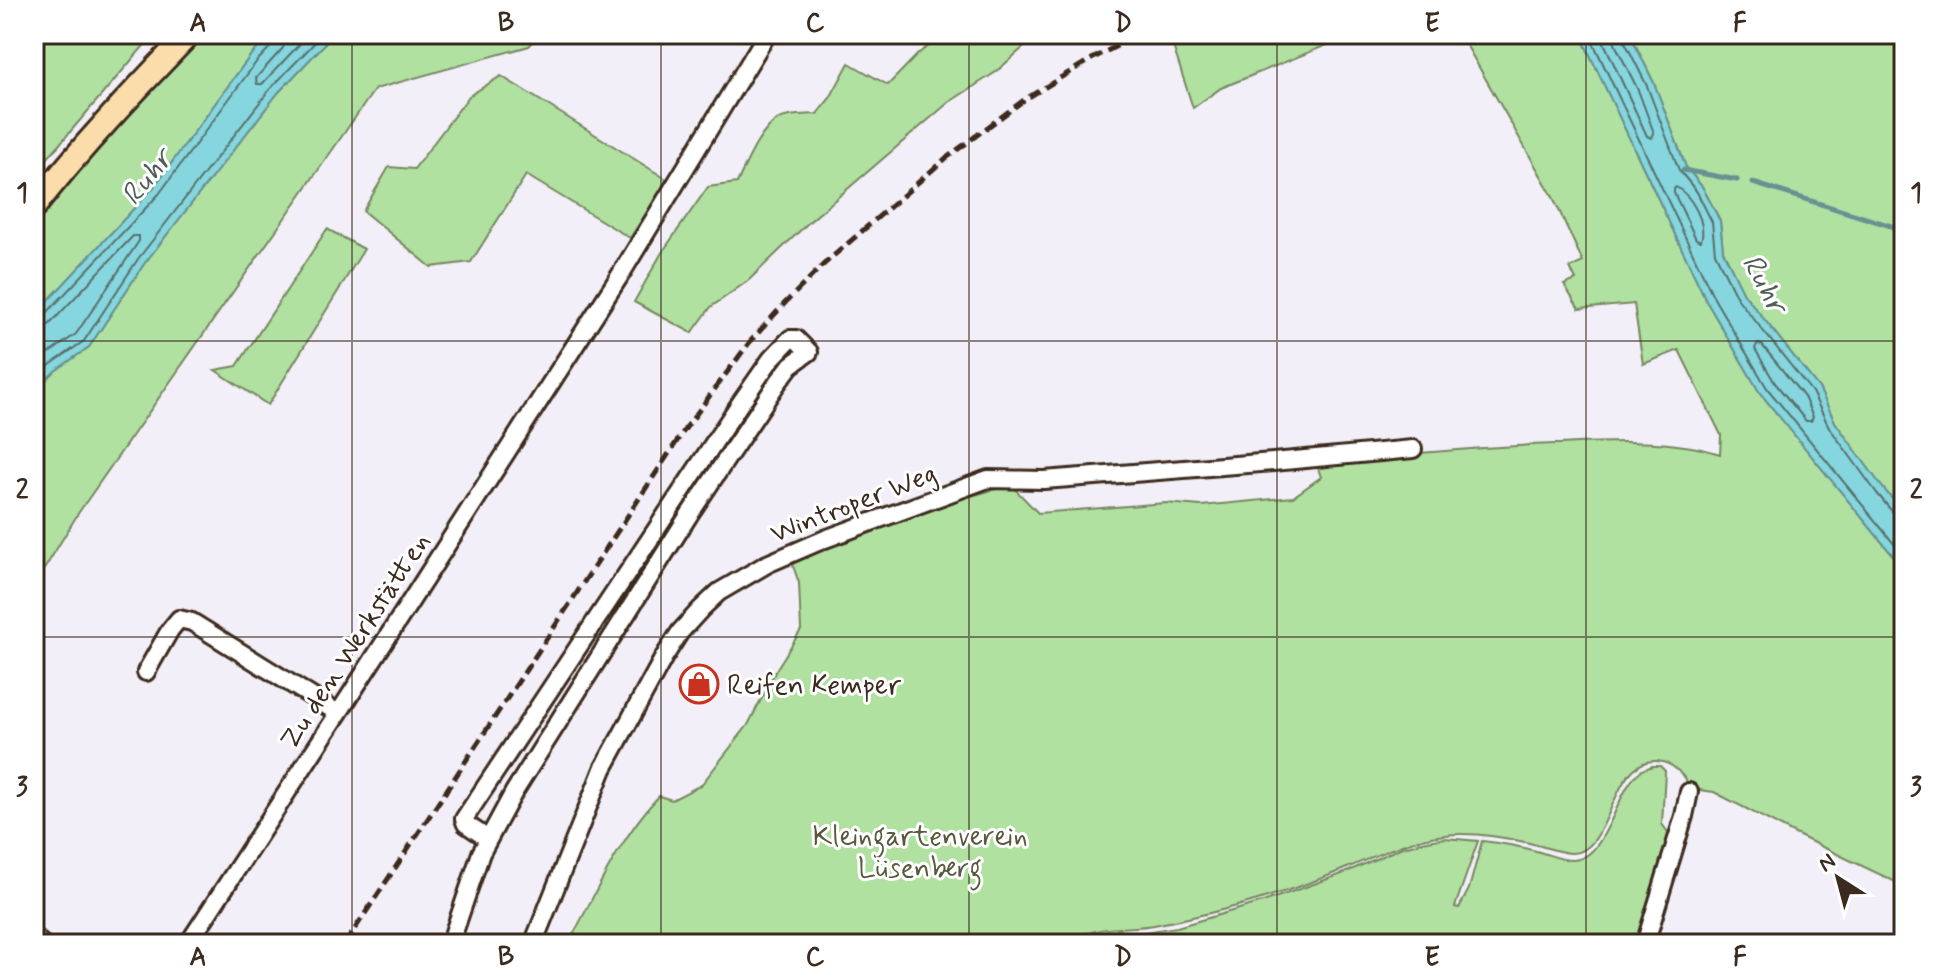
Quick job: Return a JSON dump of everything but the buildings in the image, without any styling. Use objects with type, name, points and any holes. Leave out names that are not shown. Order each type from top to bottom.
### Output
[{"type":"main road","points":[[34,207],[137,88],[189,34]]},
{"type":"street","name":"Zu den Werkstätten","points":[[188,944],[564,364],[767,34]]},
{"type":"street","points":[[450,944],[481,853],[514,792],[689,515],[776,385],[791,365],[809,352],[796,339],[790,339],[771,359],[747,393],[464,819],[466,824],[488,839]]},
{"type":"street","name":"Wintroper Weg","points":[[533,944],[603,769],[664,657],[680,632],[719,592],[767,564],[825,539],[988,479],[1044,480],[1413,449]]},
{"type":"street","points":[[146,672],[179,619],[192,622],[338,713]]},
{"type":"street","points":[[1645,944],[1689,792]]},
{"type":"street","points":[[34,937],[42,944]]},
{"type":"green space","points":[[34,34],[154,34],[34,174]]},
{"type":"green space","points":[[201,34],[272,34],[251,55],[153,188],[34,316],[34,223],[101,142]]},
{"type":"green space","points":[[334,34],[540,34],[529,46],[375,89],[79,512],[34,586],[34,392],[55,371],[89,347],[144,264],[278,93]]},
{"type":"green space","points":[[945,34],[1033,34],[1035,37],[996,72],[948,103],[809,222],[749,280],[711,307],[692,333],[634,302],[661,254],[708,187],[737,183],[754,148],[772,124],[787,116],[817,114],[830,98],[849,63],[888,85],[919,53]]},
{"type":"green space","points":[[1200,34],[1354,34],[1221,88],[1193,108],[1173,46]]},
{"type":"green space","name":"Kleingartenverein Lüsenberg","points":[[1460,34],[1580,34],[1708,304],[1760,393],[1904,569],[1904,886],[1714,792],[1692,789],[1673,766],[1656,761],[1641,764],[1629,774],[1604,824],[1585,849],[1571,853],[1477,835],[1432,837],[1394,848],[1315,881],[1248,903],[1154,925],[1095,931],[1060,944],[568,944],[620,848],[645,812],[659,796],[672,800],[701,785],[748,725],[801,630],[799,583],[791,560],[913,512],[1011,485],[1038,513],[1166,503],[1201,506],[1293,497],[1321,477],[1317,465],[1406,454],[1617,442],[1681,445],[1720,454],[1721,435],[1679,350],[1643,364],[1634,304],[1579,309],[1564,285],[1576,280],[1570,268],[1583,262],[1552,195]]},
{"type":"green space","points":[[1630,34],[1904,34],[1904,513],[1835,422],[1819,388],[1744,294],[1723,251],[1720,220],[1703,188],[1686,167],[1654,83]]},
{"type":"green space","points":[[501,76],[668,180],[630,238],[526,175],[471,262],[431,267],[363,211],[389,167],[414,169],[469,96]]},
{"type":"green space","points":[[327,229],[364,249],[268,405],[215,370],[237,366]]},
{"type":"green space","points":[[1660,766],[1665,771],[1662,824],[1672,838],[1639,944],[1090,944],[1177,927],[1263,902],[1342,874],[1400,848],[1445,838],[1478,841],[1455,907],[1459,908],[1469,889],[1482,841],[1568,860],[1584,857],[1603,836],[1633,779],[1642,770]]},
{"type":"water","points":[[272,34],[334,34],[278,93],[144,264],[89,347],[55,371],[34,392],[34,316],[153,188],[251,55]]},
{"type":"water","points":[[1580,34],[1630,34],[1654,83],[1686,167],[1703,188],[1720,221],[1723,251],[1744,294],[1819,388],[1835,422],[1904,513],[1904,569],[1760,393],[1708,304]]},
{"type":"waterway","points":[[1683,170],[1737,180]]},
{"type":"waterway","points":[[1753,183],[1904,230]]},
{"type":"railway","points":[[345,944],[685,429],[749,343],[823,265],[945,159],[1024,100],[1140,34]]},
{"type":"place","name":"Reifen Kemper","points":[[699,684]]},
{"type":"water label","name":"Ruhr","points":[[146,177]]},
{"type":"water label","name":"Ruhr","points":[[1765,283]]}]
